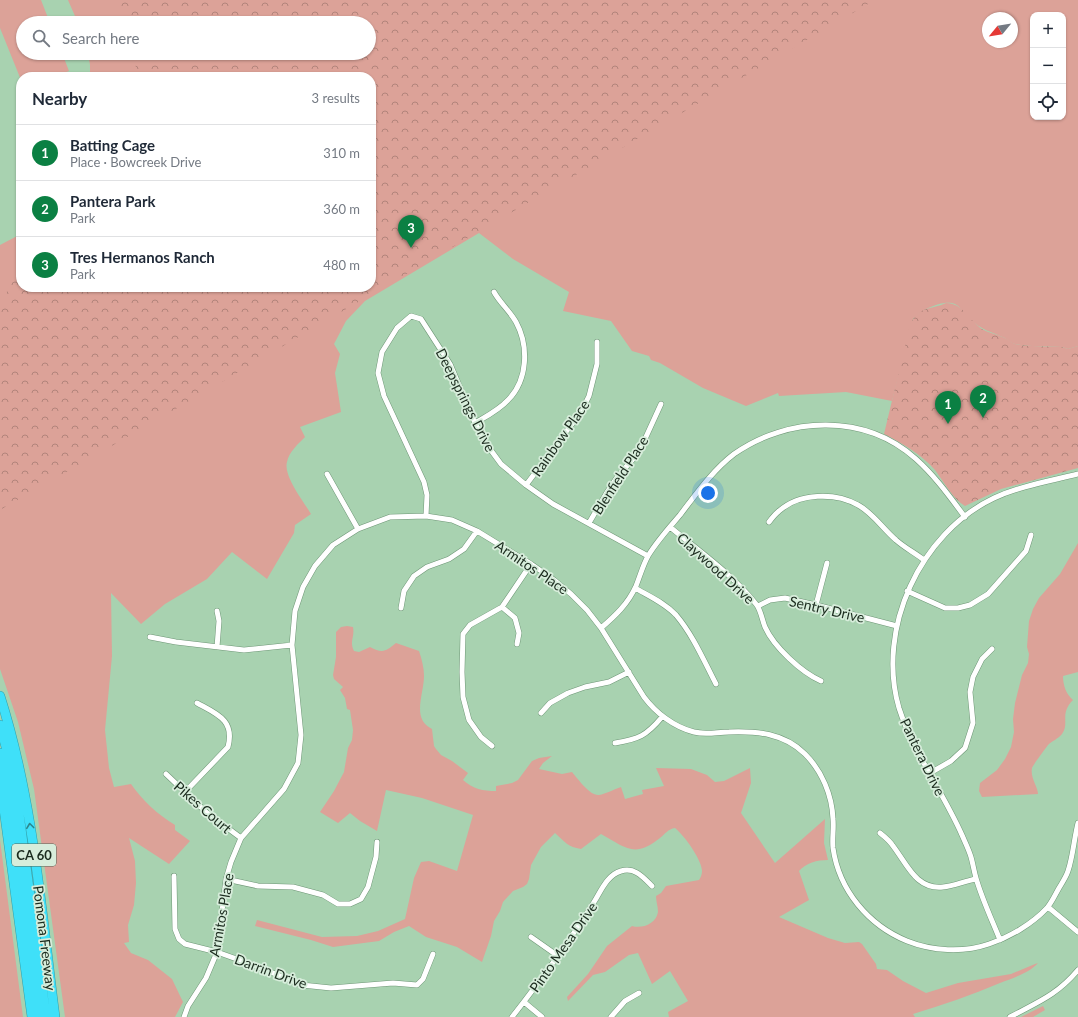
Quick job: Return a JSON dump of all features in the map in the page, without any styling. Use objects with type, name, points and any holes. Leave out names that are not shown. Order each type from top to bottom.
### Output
[{"type":"highway","name":"Pomona Freeway","points":[[0,696],[11,731],[29,812],[55,1017]]},
{"type":"highway","points":[[0,725],[9,758],[18,806],[46,1017]]},
{"type":"highway","points":[[0,753],[9,797],[39,1017]]},
{"type":"highway","name":"Pomona Freeway","points":[[0,779],[32,1017]]},
{"type":"street","points":[[475,423],[499,409],[509,399],[522,376],[525,364],[525,351],[522,336],[516,322],[494,292]]},
{"type":"street","name":"Deepsprings Drive","points":[[426,516],[427,495],[424,482],[384,396],[378,374],[382,352],[397,328],[411,316],[421,319],[450,364],[475,423],[487,445],[501,464],[526,485],[553,504],[648,556]]},
{"type":"street","name":"Rainbow Place","points":[[526,485],[581,412],[589,396],[597,364],[597,342]]},
{"type":"street","name":"Blenfield Place","points":[[589,523],[618,476],[637,452],[645,439],[661,404]]},
{"type":"street","points":[[602,628],[621,611],[635,588],[648,556],[718,469],[734,455],[768,436],[787,429],[808,425],[829,424],[864,430],[882,437],[916,458],[931,473],[965,517]]},
{"type":"street","points":[[327,474],[358,529]]},
{"type":"street","name":"Pantera Drive","points":[[1000,940],[961,834],[906,728],[899,707],[894,684],[893,661],[897,626],[901,609],[908,591],[924,560],[944,535],[965,517],[982,504],[1005,493],[1078,474]]},
{"type":"street","points":[[769,522],[779,510],[792,503],[808,498],[824,496],[841,498],[858,505],[870,514],[897,541],[924,560]]},
{"type":"street","name":"Armitos Place","points":[[184,1017],[188,1006],[206,978],[217,952],[226,879],[241,838],[284,789],[298,763],[301,735],[292,646],[295,611],[306,582],[315,566],[333,545],[358,529],[390,517],[426,516],[452,520],[476,531],[531,564],[554,580],[587,610],[602,628],[644,697],[662,717],[678,726],[694,732],[711,734],[728,732],[759,732],[772,735],[787,741],[805,754],[818,771],[829,792],[833,818],[833,848],[841,878],[855,902],[873,920],[892,935],[916,944],[939,949],[967,949],[980,947],[1000,940],[1035,919],[1048,907],[1068,872],[1078,823]]},
{"type":"street","name":"Claywood Drive","points":[[670,527],[741,587],[758,606],[765,628],[778,646],[812,677],[821,681]]},
{"type":"street","points":[[401,608],[404,591],[414,576],[427,567],[449,559],[464,550],[476,531]]},
{"type":"street","points":[[908,591],[945,608],[958,608],[970,604],[988,594],[1026,551],[1031,535]]},
{"type":"street","points":[[816,605],[827,563]]},
{"type":"street","points":[[492,746],[481,736],[469,720],[463,697],[463,634],[470,625],[502,607],[531,564]]},
{"type":"street","points":[[635,588],[660,602],[675,614],[688,633],[716,684]]},
{"type":"street","name":"Sentry Drive","points":[[758,606],[770,600],[785,598],[897,626]]},
{"type":"street","points":[[502,607],[515,618],[519,632],[517,644]]},
{"type":"street","points":[[217,610],[219,621],[217,647]]},
{"type":"street","points":[[150,637],[176,642],[244,650],[292,646]]},
{"type":"street","points":[[930,773],[951,761],[965,748],[973,723],[970,692],[973,677],[982,659],[992,649]]},
{"type":"street","points":[[540,713],[550,704],[568,693],[585,687],[609,682],[629,672]]},
{"type":"street","points":[[185,792],[228,747],[230,737],[229,729],[222,717],[197,703]]},
{"type":"street","points":[[615,742],[640,737],[651,730],[662,717]]},
{"type":"street","name":"Pikes Court","points":[[166,774],[206,812],[241,838]]},
{"type":"street","points":[[880,833],[893,846],[906,867],[917,880],[927,886],[942,887],[976,878]]},
{"type":"street","points":[[226,879],[258,886],[293,887],[323,895],[338,904],[350,904],[361,899],[368,887],[376,857],[377,842]]},
{"type":"street","name":"Pinto Mesa Drive","points":[[512,1017],[558,956],[585,917],[611,875],[622,871],[631,871],[638,873],[652,886]]},
{"type":"street","name":"Darrin Drive","points":[[174,876],[175,929],[179,940],[186,944],[217,952],[256,966],[302,985],[331,988],[393,983],[417,985],[424,979],[433,954]]},
{"type":"street","points":[[1048,907],[1078,932]]},
{"type":"street","points":[[531,937],[558,956]]},
{"type":"street","points":[[1010,1017],[1050,996],[1066,984],[1078,970]]},
{"type":"street","points":[[611,1017],[625,1001],[639,994]]},
{"type":"street","points":[[524,1002],[542,1017]]},
{"type":"green space","points":[[0,0],[41,0],[47,16],[16,16],[16,60],[65,60],[69,71],[18,72],[0,28]]},
{"type":"green space","points":[[68,0],[1078,0],[1078,346],[1068,349],[1062,347],[1026,346],[1014,344],[1005,338],[978,326],[955,304],[939,304],[926,309],[913,319],[892,401],[846,392],[779,396],[778,393],[746,406],[703,388],[660,363],[651,360],[649,356],[632,351],[611,321],[563,311],[569,292],[513,259],[479,233],[365,301],[346,321],[334,344],[340,354],[335,373],[341,412],[300,427],[305,437],[294,448],[288,458],[288,474],[299,496],[311,514],[295,525],[294,533],[267,579],[232,552],[207,579],[165,604],[141,624],[111,593],[112,656],[105,730],[109,768],[114,787],[131,784],[151,807],[175,825],[175,830],[190,841],[169,864],[129,838],[135,861],[136,883],[134,905],[128,925],[129,942],[124,943],[131,953],[148,960],[172,979],[183,1002],[175,1017],[65,1017],[34,789],[18,722],[0,669],[0,245],[16,237],[16,292],[376,292],[376,72],[90,72],[89,60],[376,60],[376,16],[75,16]]},
{"type":"green space","points":[[116,0],[875,0],[376,292],[376,72],[136,72],[135,60],[376,60],[376,16],[122,16]]},
{"type":"green space","points":[[16,274],[16,292],[376,292],[0,510],[0,305]]},
{"type":"green space","points":[[946,303],[957,306],[977,325],[987,332],[999,335],[1015,344],[1062,347],[1068,349],[1078,346],[1078,468],[1001,489],[965,506],[952,494],[935,470],[924,459],[904,445],[884,434],[910,325],[913,319],[921,312]]},
{"type":"green space","points":[[1078,543],[1078,672],[1063,676],[1065,689],[1073,700],[1066,710],[1064,730],[1060,736],[1048,745],[1032,768],[1032,775],[1038,794],[982,797],[979,791],[980,783],[997,770],[1011,747],[1014,732],[1013,719],[1015,703],[1022,675],[1028,663],[1029,654],[1027,647],[1029,621],[1033,609],[1039,598],[1060,574]]},
{"type":"green space","points":[[341,627],[353,627],[352,644],[354,651],[359,652],[370,647],[384,651],[396,643],[419,651],[424,673],[420,706],[422,719],[426,725],[432,729],[434,746],[436,749],[441,755],[468,773],[463,780],[474,787],[487,791],[496,791],[496,786],[512,783],[518,780],[532,761],[539,758],[552,756],[543,763],[539,769],[562,774],[572,772],[584,786],[596,795],[621,787],[625,799],[643,794],[642,790],[664,786],[656,768],[691,769],[707,775],[715,782],[724,781],[750,768],[751,783],[741,813],[775,863],[825,819],[824,843],[828,860],[812,862],[799,871],[809,900],[779,917],[828,938],[845,943],[859,942],[876,964],[877,969],[887,970],[903,981],[926,993],[958,983],[1011,974],[1038,963],[1030,970],[1020,975],[968,996],[913,1014],[915,1017],[669,1017],[668,1012],[688,1001],[670,971],[652,984],[638,953],[629,955],[605,972],[593,975],[568,1001],[567,997],[588,974],[607,946],[632,926],[640,927],[648,925],[654,920],[658,912],[656,896],[661,893],[666,886],[700,879],[702,871],[696,854],[679,831],[675,828],[668,831],[651,844],[643,848],[636,849],[623,847],[601,834],[581,849],[567,844],[555,833],[541,847],[531,865],[527,884],[513,891],[503,902],[494,921],[491,936],[482,962],[457,947],[426,937],[409,926],[394,932],[379,941],[333,947],[255,926],[257,920],[322,937],[357,936],[378,931],[405,919],[414,878],[421,862],[429,861],[457,871],[473,815],[422,798],[386,790],[377,831],[350,813],[338,823],[320,812],[334,791],[344,772],[348,748],[352,740],[353,730],[350,710],[347,709],[345,698],[340,690],[343,687],[334,679],[333,675],[336,657],[336,632]]},
{"type":"green space","points":[[0,840],[23,1017],[0,1017]]},
{"type":"green space","points":[[1043,1006],[1045,1010],[1033,1017],[1021,1017]]},
{"type":"place","name":"Tres Hermanos Ranch","points":[[411,248]]},
{"type":"place","name":"Pantera Park","points":[[983,418]]},
{"type":"place","name":"Batting Cage","points":[[948,424]]}]
